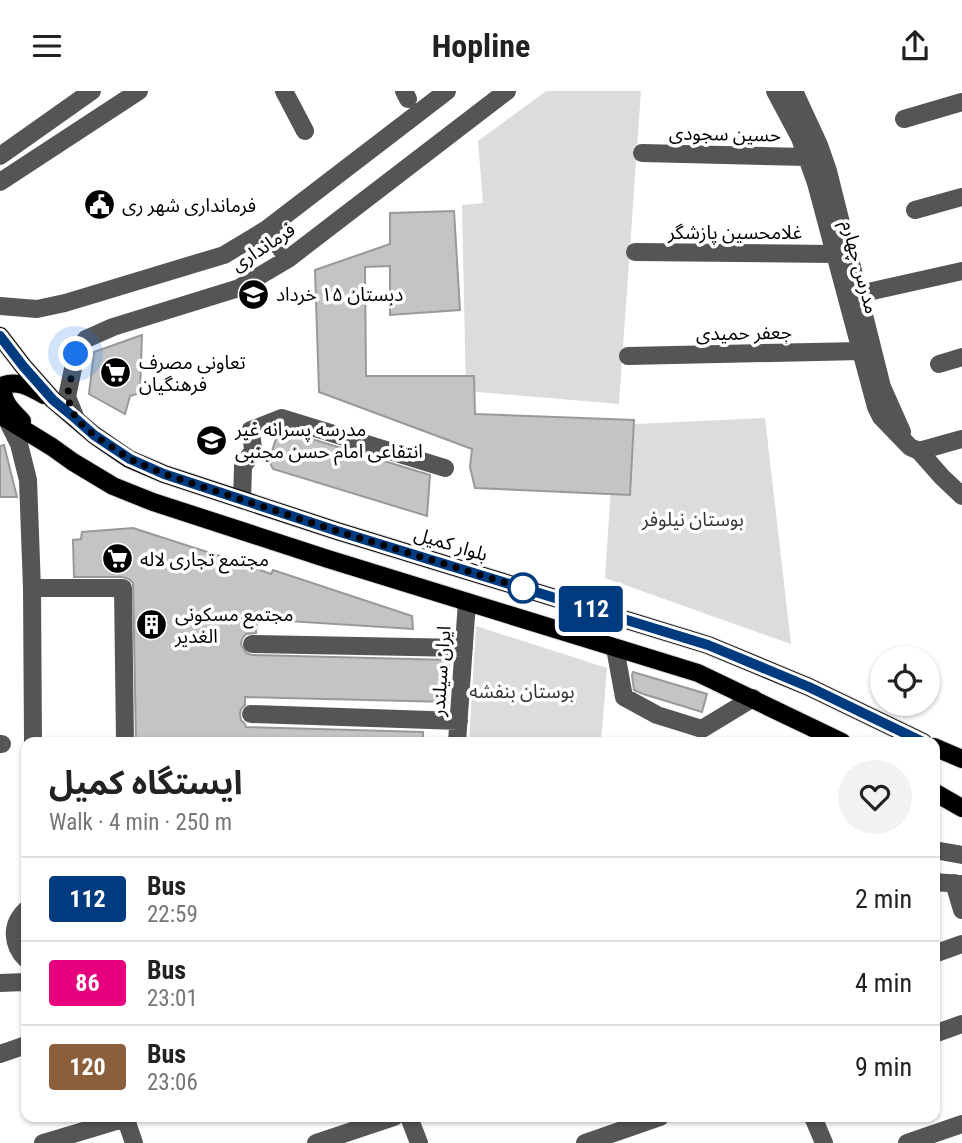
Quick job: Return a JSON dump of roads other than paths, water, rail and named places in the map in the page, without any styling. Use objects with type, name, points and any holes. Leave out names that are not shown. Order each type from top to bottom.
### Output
[{"type":"main road","name":"بلوار کمیل","points":[[0,336],[53,400],[94,435],[130,459],[164,474],[337,531],[708,645],[809,687],[913,737]]},
{"type":"main road","points":[[53,400],[22,384],[11,382],[4,385],[0,392],[1,399],[10,409],[52,447],[73,463],[113,486],[153,502],[328,559],[698,673],[832,737]]},
{"type":"main road","points":[[4,418],[52,447]]},
{"type":"main road","points":[[940,750],[962,759]]},
{"type":"main road","points":[[940,795],[962,808]]},
{"type":"street","points":[[0,156],[92,91]]},
{"type":"street","points":[[0,182],[139,91]]},
{"type":"street","points":[[284,91],[305,131]]},
{"type":"street","name":"فرمانداری","points":[[0,306],[37,309],[65,303],[224,255],[267,229],[447,91]]},
{"type":"street","name":"فرمانداری","points":[[76,419],[67,397],[76,354],[86,339],[113,327],[239,288],[288,259],[507,91]]},
{"type":"street","name":"مدرس چهارم","points":[[775,91],[807,157],[876,407],[881,417],[962,496]]},
{"type":"street","name":"مدرس چهارم","points":[[794,91],[828,171],[882,387],[894,416],[914,449]]},
{"type":"street","points":[[904,119],[962,102]]},
{"type":"street","name":"حسین سجودی","points":[[642,153],[807,157]]},
{"type":"street","points":[[915,210],[962,197]]},
{"type":"street","points":[[267,229],[288,259]]},
{"type":"street","name":"غلامحسین پازشگر","points":[[635,252],[835,254]]},
{"type":"street","points":[[859,294],[962,271]]},
{"type":"street","name":"جعفر حمیدی","points":[[628,356],[861,351]]},
{"type":"street","points":[[939,363],[962,357]]},
{"type":"street","points":[[4,418],[19,444],[28,480],[33,737]]},
{"type":"street","points":[[242,500],[243,467],[253,450],[251,429],[282,418],[445,468]]},
{"type":"street","points":[[914,449],[962,439]]},
{"type":"street","points":[[32,589],[123,587],[125,737]]},
{"type":"street","name":"ایران سیلندر","points":[[457,737],[467,602]]},
{"type":"street","points":[[252,644],[464,649]]},
{"type":"street","points":[[615,648],[624,697],[657,715],[702,729],[752,698]]},
{"type":"street","points":[[251,714],[459,721]]},
{"type":"street","points":[[940,851],[962,855]]},
{"type":"street","points":[[940,882],[958,884],[962,910]]},
{"type":"street","points":[[21,916],[16,922],[14,932],[15,943],[21,953]]},
{"type":"street","points":[[940,952],[962,944]]},
{"type":"street","points":[[0,952],[21,956]]},
{"type":"street","points":[[0,982],[21,982]]},
{"type":"street","points":[[940,1032],[962,1024]]},
{"type":"street","points":[[0,1054],[21,1047]]},
{"type":"street","points":[[43,1143],[111,1122]]},
{"type":"street","points":[[128,1122],[134,1143]]},
{"type":"street","points":[[316,1143],[379,1122]]},
{"type":"street","points":[[411,1122],[419,1143]]},
{"type":"street","points":[[585,1143],[646,1122]]},
{"type":"street","points":[[815,1122],[824,1143]]},
{"type":"street","points":[[907,1143],[962,1124]]},
{"type":"place","name":"فرمانداری شهر ری","points":[[99,205]]},
{"type":"place","name":"دبستان ۱۵ خرداد","points":[[253,294]]},
{"type":"place","name":"تعاونی مصرف فرهنگیان","points":[[116,373]]},
{"type":"place","name":"مدرسه پسرانه غیر انتفاعی امام حسن مجنبی","points":[[212,440]]},
{"type":"place","name":"مجتمع تجاری لاله","points":[[117,559]]},
{"type":"place","name":"مجتمع مسکونی الغدیر","points":[[152,625]]},
{"type":"park label","name":"بوستان نیلوفر","points":[[693,519]]},
{"type":"park label","name":"بوستان بنفشه","points":[[522,691]]}]
